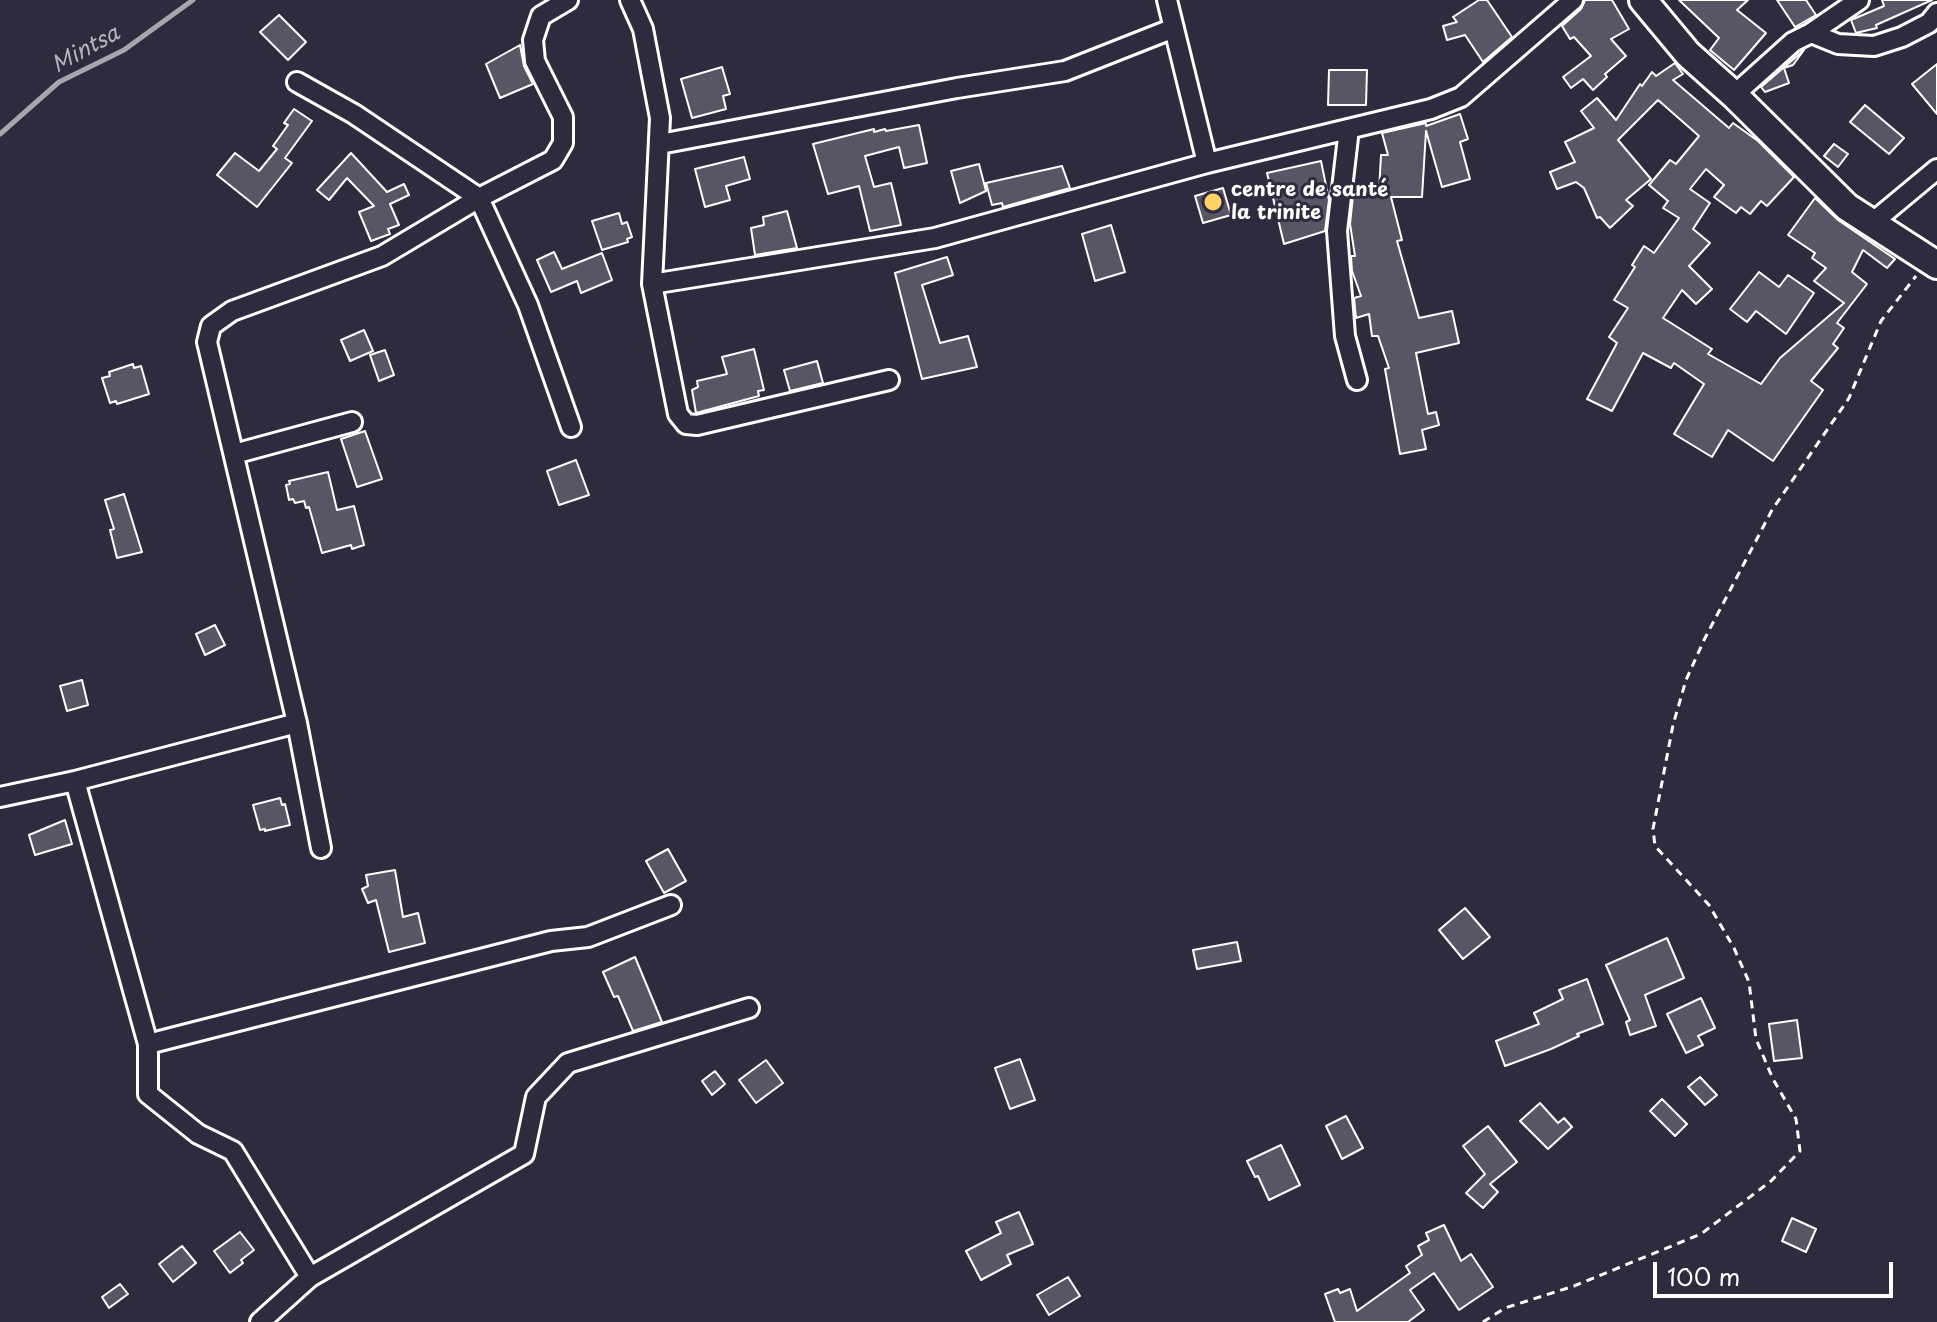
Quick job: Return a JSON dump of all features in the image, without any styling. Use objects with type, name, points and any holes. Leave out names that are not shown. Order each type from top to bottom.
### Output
[{"type":"main road","points":[[1643,0],[1688,54],[1847,207],[1932,262]]},
{"type":"street","points":[[321,848],[297,723],[207,342],[211,326],[232,311],[382,256],[479,198],[553,160],[563,143],[563,117],[535,61],[533,40],[541,16],[568,0]]},
{"type":"street","points":[[630,0],[643,29],[660,118],[652,284],[678,414],[686,424],[697,425],[889,380]]},
{"type":"street","points":[[1167,0],[1207,163]]},
{"type":"street","points":[[652,284],[935,238],[1207,163],[1431,109],[1461,97],[1573,0]]},
{"type":"street","points":[[1734,95],[1793,42],[1859,0]]},
{"type":"street","points":[[1811,33],[1838,44],[1874,46],[1916,30],[1929,23],[1937,13]]},
{"type":"street","points":[[660,144],[957,88],[1065,71],[1174,28]]},
{"type":"street","points":[[297,82],[354,114],[479,198],[528,305],[571,427]]},
{"type":"street","points":[[1349,129],[1337,231],[1345,336],[1357,380]]},
{"type":"street","points":[[1872,223],[1937,169]]},
{"type":"street","points":[[234,454],[352,422]]},
{"type":"street","points":[[0,797],[75,781],[297,723]]},
{"type":"street","points":[[75,781],[148,1044],[148,1094],[198,1134],[233,1151],[310,1277]]},
{"type":"street","points":[[148,1044],[551,941],[588,937],[671,905]]},
{"type":"street","points":[[260,1322],[310,1277],[524,1154],[536,1097],[568,1063],[749,1008]]},
{"type":"path","points":[[1483,1322],[1505,1308],[1574,1286],[1701,1234],[1771,1181],[1800,1151],[1796,1119],[1773,1079],[1756,1039],[1749,982],[1734,948],[1709,905],[1655,846],[1653,829],[1677,710],[1704,640],[1772,510],[1849,398],[1881,321],[1932,262]]},
{"type":"building","points":[[1479,0],[1487,0],[1512,37],[1483,62],[1465,35],[1447,40],[1443,26],[1457,22],[1453,17]]},
{"type":"building","points":[[1585,0],[1612,0],[1629,29],[1611,39],[1626,56],[1605,74],[1607,77],[1593,90],[1583,79],[1571,88],[1563,77],[1591,56],[1574,37],[1570,39],[1562,26],[1581,9]]},
{"type":"building","points":[[1679,0],[1748,0],[1737,10],[1766,33],[1734,70],[1710,50],[1719,38]]},
{"type":"building","points":[[1777,0],[1806,0],[1816,15],[1795,27]]},
{"type":"building","points":[[1882,0],[1932,0],[1876,25],[1877,28],[1856,33],[1851,20],[1884,6]]},
{"type":"building","points":[[279,15],[306,42],[288,60],[260,32]]},
{"type":"building","points":[[520,45],[524,66],[533,84],[500,98],[486,64]]},
{"type":"building","points":[[1804,50],[1793,65],[1784,68],[1789,83],[1765,92],[1761,87]]},
{"type":"building","points":[[1675,63],[1683,74],[1673,80],[1729,128],[1733,123],[1758,141],[1794,177],[1767,206],[1761,201],[1750,214],[1741,207],[1736,213],[1714,197],[1724,185],[1706,169],[1690,189],[1710,203],[1693,229],[1710,243],[1689,266],[1712,289],[1696,304],[1682,290],[1663,318],[1712,349],[1708,354],[1761,384],[1780,358],[1844,303],[1814,281],[1826,268],[1812,258],[1815,253],[1788,235],[1815,198],[1838,220],[1895,259],[1887,268],[1863,250],[1852,272],[1867,284],[1837,323],[1844,328],[1833,344],[1838,348],[1811,381],[1823,390],[1773,461],[1728,430],[1712,457],[1674,434],[1704,384],[1674,363],[1671,368],[1643,353],[1612,411],[1587,399],[1617,343],[1609,337],[1628,308],[1614,300],[1644,246],[1654,253],[1679,218],[1663,208],[1668,201],[1649,185],[1670,160],[1676,164],[1699,136],[1658,100],[1618,140],[1651,179],[1626,200],[1633,206],[1610,228],[1600,217],[1597,218],[1584,188],[1576,182],[1557,189],[1550,172],[1575,162],[1565,142],[1594,128],[1581,111],[1597,98],[1616,120],[1652,72],[1656,76]]},
{"type":"building","points":[[1937,64],[1937,114],[1912,84]]},
{"type":"building","points":[[722,67],[730,94],[723,96],[726,109],[692,118],[681,79]]},
{"type":"building","points":[[1329,70],[1367,70],[1366,105],[1328,105]]},
{"type":"building","points":[[1865,105],[1904,138],[1889,154],[1850,122]]},
{"type":"building","points":[[294,109],[312,121],[285,158],[292,163],[257,207],[217,175],[235,153],[259,171],[277,149],[273,146],[288,125],[284,123]]},
{"type":"building","points":[[1460,114],[1468,139],[1460,142],[1470,179],[1442,187],[1426,131],[1422,197],[1391,197],[1402,240],[1397,241],[1419,318],[1452,311],[1459,343],[1416,353],[1428,414],[1436,412],[1439,425],[1422,430],[1426,449],[1400,454],[1385,369],[1389,368],[1378,336],[1372,336],[1369,314],[1356,318],[1354,298],[1361,296],[1352,271],[1351,256],[1355,256],[1350,224],[1353,196],[1379,191],[1381,155],[1388,155],[1382,133],[1426,123],[1426,126]]},
{"type":"building","points":[[919,125],[927,163],[904,168],[899,147],[865,156],[874,187],[891,183],[901,225],[870,231],[859,186],[828,194],[813,144],[874,129],[874,132],[886,131]]},
{"type":"building","points":[[1834,144],[1848,154],[1838,167],[1824,156]]},
{"type":"building","points":[[351,153],[387,192],[404,184],[409,195],[390,204],[399,225],[388,229],[390,234],[371,241],[359,212],[374,206],[347,178],[329,200],[317,190]]},
{"type":"building","points":[[744,157],[750,179],[726,186],[730,200],[705,207],[695,169]]},
{"type":"building","points":[[1321,161],[1329,200],[1325,231],[1284,244],[1267,173]]},
{"type":"building","points":[[979,164],[986,191],[960,203],[951,171]]},
{"type":"building","points":[[1062,166],[1070,188],[1003,207],[1002,203],[992,205],[986,183]]},
{"type":"building","points":[[1223,188],[1231,215],[1203,223],[1195,196]]},
{"type":"building","points":[[787,211],[797,248],[755,255],[751,228],[764,225],[763,217]]},
{"type":"building","points":[[619,213],[622,224],[627,222],[632,237],[627,239],[628,242],[602,250],[592,221]]},
{"type":"building","points":[[1111,225],[1125,272],[1095,281],[1082,234]]},
{"type":"building","points":[[554,252],[562,269],[602,253],[612,280],[581,293],[577,281],[551,292],[537,260]]},
{"type":"building","points":[[947,257],[953,275],[922,285],[940,343],[968,336],[977,367],[922,379],[895,273]]},
{"type":"building","points":[[1759,272],[1779,287],[1788,275],[1814,293],[1786,334],[1756,311],[1747,322],[1730,309]]},
{"type":"building","points":[[364,330],[373,351],[350,361],[341,340]]},
{"type":"building","points":[[754,349],[764,390],[758,391],[759,396],[696,413],[692,390],[698,387],[697,381],[727,374],[722,357]]},
{"type":"building","points":[[385,350],[394,375],[379,381],[370,355]]},
{"type":"building","points":[[817,361],[823,383],[790,391],[784,370]]},
{"type":"building","points":[[133,364],[134,368],[141,366],[149,394],[117,404],[116,401],[110,403],[102,378],[110,376],[109,372]]},
{"type":"building","points":[[365,431],[382,479],[357,487],[341,439]]},
{"type":"building","points":[[576,460],[589,495],[559,505],[547,471]]},
{"type":"building","points":[[328,472],[337,510],[354,506],[364,545],[352,549],[351,545],[322,553],[309,507],[306,508],[304,501],[295,503],[293,499],[289,500],[286,485],[290,484],[289,481]]},
{"type":"building","points":[[124,494],[142,552],[117,558],[110,530],[114,529],[105,500]]},
{"type":"building","points":[[215,625],[225,645],[205,655],[196,634]]},
{"type":"building","points":[[82,680],[88,705],[67,711],[60,686]]},
{"type":"building","points":[[280,798],[282,805],[285,804],[290,825],[260,830],[253,805]]},
{"type":"building","points":[[65,820],[72,844],[35,855],[29,835]]},
{"type":"building","points":[[668,849],[686,881],[664,893],[646,861]]},
{"type":"building","points":[[395,870],[403,917],[418,913],[425,943],[389,952],[376,900],[368,903],[362,889],[368,886],[366,875]]},
{"type":"building","points":[[1465,908],[1490,937],[1463,959],[1439,930]]},
{"type":"building","points":[[1667,938],[1684,978],[1645,995],[1656,1026],[1630,1035],[1626,1022],[1630,1020],[1606,965]]},
{"type":"building","points":[[1237,942],[1241,961],[1197,969],[1193,950]]},
{"type":"building","points":[[635,957],[662,1022],[633,1031],[618,996],[614,997],[603,972]]},
{"type":"building","points":[[1587,979],[1603,1024],[1551,1049],[1505,1066],[1496,1041],[1539,1024],[1534,1013],[1563,999],[1559,990]]},
{"type":"building","points":[[1701,998],[1715,1028],[1698,1036],[1703,1045],[1686,1053],[1667,1014]]},
{"type":"building","points":[[1797,1020],[1802,1058],[1774,1061],[1769,1024]]},
{"type":"building","points":[[1020,1059],[1035,1100],[1010,1109],[995,1068]]},
{"type":"building","points":[[766,1060],[783,1083],[756,1103],[739,1080]]},
{"type":"building","points":[[715,1071],[725,1084],[712,1095],[702,1081]]},
{"type":"building","points":[[1700,1077],[1717,1095],[1705,1105],[1688,1087]]},
{"type":"building","points":[[1662,1099],[1687,1124],[1675,1136],[1650,1111]]},
{"type":"building","points":[[1540,1103],[1558,1123],[1564,1118],[1572,1127],[1548,1149],[1520,1121]]},
{"type":"building","points":[[1346,1116],[1363,1148],[1342,1159],[1326,1126]]},
{"type":"building","points":[[1488,1126],[1517,1162],[1490,1184],[1498,1192],[1483,1208],[1466,1193],[1485,1174],[1463,1146]]},
{"type":"building","points":[[1281,1145],[1300,1185],[1269,1200],[1247,1161]]},
{"type":"building","points":[[1019,1212],[1033,1244],[1007,1255],[1011,1264],[981,1280],[966,1251],[1001,1233],[996,1222]]},
{"type":"building","points":[[1792,1218],[1816,1229],[1806,1252],[1782,1241]]},
{"type":"building","points":[[1444,1225],[1461,1261],[1471,1254],[1493,1287],[1459,1310],[1434,1273],[1410,1290],[1424,1310],[1408,1322],[1335,1322],[1325,1294],[1350,1289],[1357,1311],[1410,1273],[1406,1266],[1422,1255],[1418,1246],[1429,1240],[1426,1233]]},
{"type":"building","points":[[240,1232],[254,1250],[230,1273],[214,1251]]},
{"type":"building","points":[[182,1246],[196,1263],[173,1282],[159,1264]]},
{"type":"building","points":[[1068,1277],[1080,1296],[1049,1315],[1037,1295]]},
{"type":"building","points":[[120,1284],[128,1294],[109,1308],[102,1297]]},
{"type":"waterway","name":"Mintsa","points":[[0,134],[59,82],[124,50],[193,0]]},
{"type":"place","name":"centre de santé la trinite","points":[[1213,202]]}]
